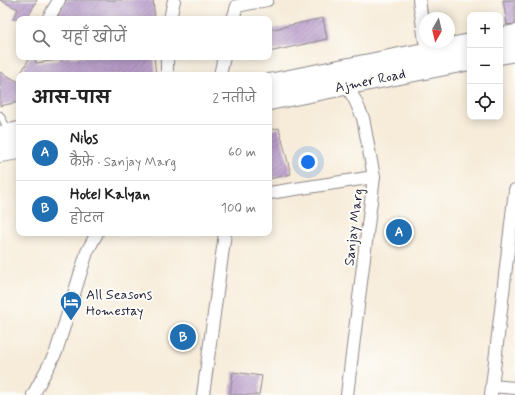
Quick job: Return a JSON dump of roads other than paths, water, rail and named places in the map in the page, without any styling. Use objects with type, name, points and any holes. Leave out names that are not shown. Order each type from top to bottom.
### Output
[{"type":"highway","points":[[503,37],[515,35]]},
{"type":"highway","name":"Ajmer Road","points":[[455,44],[467,44]]},
{"type":"highway","name":"Ajmer Road","points":[[272,99],[343,77],[419,48]]},
{"type":"highway","points":[[503,53],[515,51]]},
{"type":"highway","name":"Ajmer Road","points":[[272,84],[343,77],[467,60]]},
{"type":"highway","points":[[0,152],[12,138]]},
{"type":"street","points":[[50,16],[59,0]]},
{"type":"street","points":[[171,16],[174,0]]},
{"type":"street","points":[[234,16],[236,6],[267,0]]},
{"type":"street","points":[[419,0],[421,12]]},
{"type":"street","points":[[167,60],[167,72]]},
{"type":"street","points":[[221,72],[223,60]]},
{"type":"street","name":"Sanjay Marg","points":[[343,77],[363,118],[374,177],[347,395]]},
{"type":"street","points":[[272,193],[374,177]]},
{"type":"street","points":[[515,190],[511,256],[492,390],[515,388]]},
{"type":"street","points":[[33,395],[56,352],[87,252],[95,236]]},
{"type":"street","points":[[203,395],[225,236]]},
{"type":"lane","points":[[0,115],[12,138]]},
{"type":"place","name":"Nibs","points":[[399,232]]},
{"type":"place","name":"All Seasons Homestay","points":[[71,322]]},
{"type":"place","name":"Hotel Kalyan","points":[[183,337]]}]
